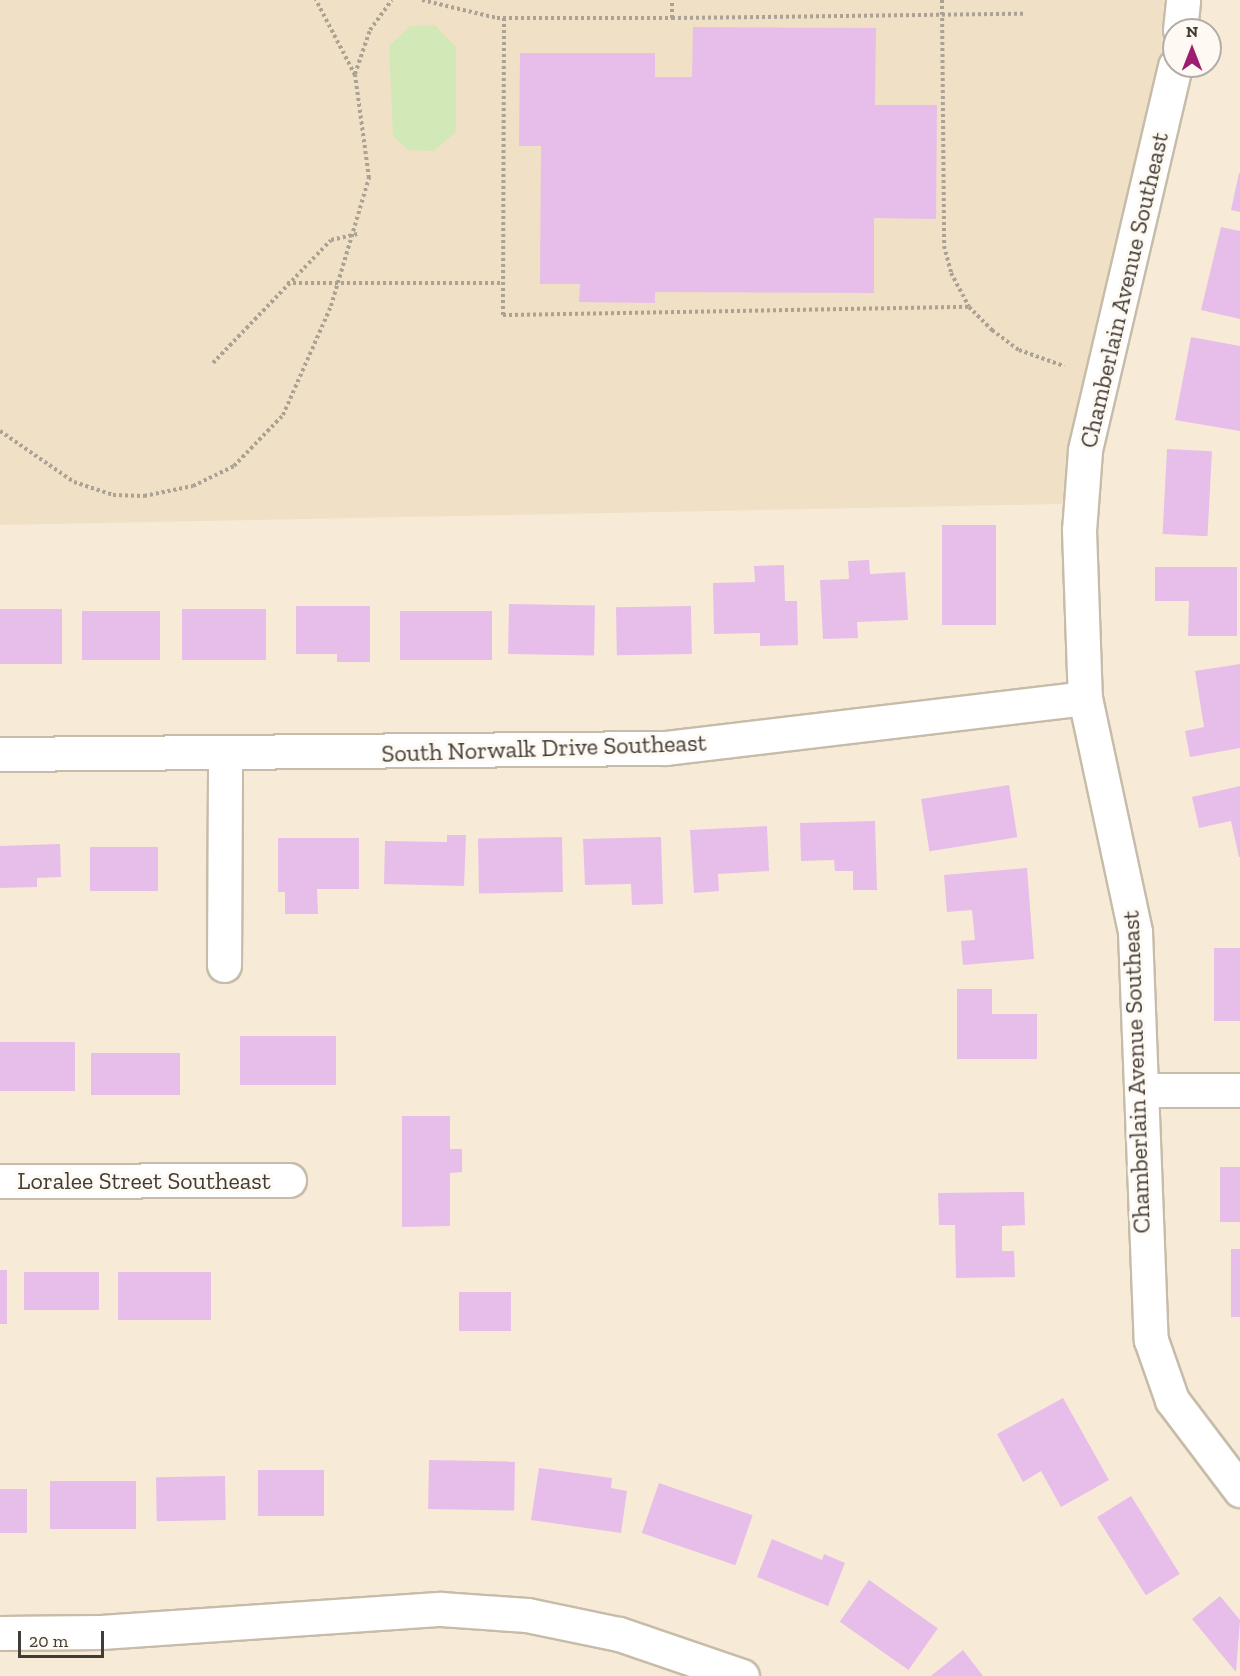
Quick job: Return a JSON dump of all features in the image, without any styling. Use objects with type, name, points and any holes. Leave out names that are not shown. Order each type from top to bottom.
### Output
[{"type":"street","points":[[1181,18],[1183,0]]},
{"type":"street","name":"Chamberlain Avenue Southeast","points":[[1172,78],[1085,451],[1079,530],[1085,699],[1135,932],[1151,1340],[1172,1400],[1240,1490]]},
{"type":"street","name":"South Norwalk Drive Southeast","points":[[0,754],[225,754],[666,748],[1085,699]]},
{"type":"street","points":[[224,965],[225,754]]},
{"type":"street","points":[[1140,1090],[1240,1090]]},
{"type":"street","name":"Loralee Street Southeast","points":[[0,1181],[289,1180]]},
{"type":"street","points":[[0,1633],[452,1610],[527,1615],[618,1634],[742,1676]]},
{"type":"path","points":[[0,431],[74,482],[113,495],[144,496],[193,486],[234,466],[283,415],[339,284],[357,234],[369,158],[355,75],[316,0]]},
{"type":"path","points":[[355,75],[370,30],[392,0]]},
{"type":"path","points":[[422,0],[504,18],[1024,14]]},
{"type":"path","points":[[672,0],[672,18]]},
{"type":"path","points":[[942,0],[944,246],[969,307],[1019,350],[1064,366]]},
{"type":"path","points":[[504,18],[503,315],[969,307]]},
{"type":"path","points":[[213,363],[331,240],[357,234]]},
{"type":"path","points":[[287,284],[503,283]]},
{"type":"shaded area","points":[[0,0],[1164,0],[1160,76],[1112,262],[1062,504],[0,525]]},
{"type":"green space","points":[[435,25],[456,47],[456,132],[434,151],[408,150],[393,136],[389,46],[410,26]]},
{"type":"building","points":[[693,27],[876,28],[875,105],[937,105],[936,219],[874,218],[874,293],[655,292],[655,303],[579,302],[580,284],[540,284],[541,146],[519,146],[520,53],[655,53],[655,77],[692,77]]},
{"type":"building","points":[[1240,173],[1240,212],[1231,210]]},
{"type":"building","points":[[1221,227],[1240,231],[1240,319],[1201,310]]},
{"type":"building","points":[[1191,337],[1240,346],[1240,431],[1175,420]]},
{"type":"building","points":[[1167,449],[1212,451],[1207,536],[1163,534]]},
{"type":"building","points":[[942,525],[996,525],[996,625],[942,625]]},
{"type":"building","points":[[869,560],[870,574],[905,572],[908,620],[857,622],[858,638],[823,639],[820,580],[849,579],[848,561]]},
{"type":"building","points":[[784,565],[785,601],[797,601],[798,645],[760,646],[760,633],[714,634],[713,583],[755,582],[754,566]]},
{"type":"building","points":[[1155,567],[1237,567],[1237,636],[1188,636],[1189,601],[1155,601]]},
{"type":"building","points":[[509,604],[595,606],[594,655],[508,654]]},
{"type":"building","points":[[296,606],[370,606],[370,662],[337,662],[337,654],[296,654]]},
{"type":"building","points":[[691,606],[692,654],[617,655],[616,607]]},
{"type":"building","points":[[0,609],[62,609],[62,664],[0,664]]},
{"type":"building","points":[[182,609],[266,609],[266,660],[182,660]]},
{"type":"building","points":[[82,611],[160,611],[160,660],[82,660]]},
{"type":"building","points":[[400,611],[492,611],[492,660],[400,660]]},
{"type":"building","points":[[1240,664],[1240,748],[1190,757],[1185,731],[1204,727],[1195,671]]},
{"type":"building","points":[[1009,785],[1017,837],[929,851],[921,799]]},
{"type":"building","points":[[1240,786],[1239,857],[1231,821],[1199,828],[1192,797]]},
{"type":"building","points":[[875,821],[877,890],[853,890],[853,871],[835,871],[834,860],[801,861],[800,823]]},
{"type":"building","points":[[767,826],[769,871],[718,874],[719,891],[694,893],[690,830]]},
{"type":"building","points":[[447,835],[466,835],[464,886],[384,884],[385,841],[447,842]]},
{"type":"building","points":[[562,837],[563,892],[479,893],[478,838]]},
{"type":"building","points":[[661,837],[663,904],[632,905],[631,884],[585,885],[583,839]]},
{"type":"building","points":[[278,838],[359,838],[359,889],[317,889],[318,914],[285,914],[285,892],[278,892]]},
{"type":"building","points":[[60,844],[61,877],[37,878],[37,887],[0,888],[0,846]]},
{"type":"building","points":[[90,847],[158,847],[158,891],[90,891]]},
{"type":"building","points":[[1027,868],[1034,959],[963,965],[961,941],[975,940],[972,910],[947,912],[944,875]]},
{"type":"building","points":[[1214,948],[1240,948],[1240,1021],[1214,1021]]},
{"type":"building","points":[[957,989],[992,989],[992,1014],[1037,1014],[1037,1059],[957,1059]]},
{"type":"building","points":[[240,1036],[336,1036],[336,1085],[240,1085]]},
{"type":"building","points":[[0,1042],[75,1042],[75,1091],[0,1091]]},
{"type":"building","points":[[91,1053],[180,1053],[180,1095],[91,1095]]},
{"type":"building","points":[[402,1116],[450,1116],[450,1149],[462,1149],[462,1172],[450,1173],[450,1226],[402,1227]]},
{"type":"building","points":[[1220,1167],[1240,1167],[1240,1222],[1220,1222]]},
{"type":"building","points":[[1024,1192],[1025,1225],[1002,1226],[1002,1251],[1014,1251],[1015,1277],[956,1278],[955,1225],[939,1225],[938,1193]]},
{"type":"building","points":[[1231,1249],[1240,1249],[1240,1317],[1231,1317]]},
{"type":"building","points":[[0,1270],[7,1270],[7,1324],[0,1324]]},
{"type":"building","points":[[24,1272],[99,1272],[99,1310],[24,1310]]},
{"type":"building","points":[[118,1272],[211,1272],[211,1320],[118,1320]]},
{"type":"building","points":[[459,1292],[511,1292],[511,1331],[459,1331]]},
{"type":"building","points":[[1063,1398],[1109,1480],[1061,1507],[1041,1471],[1023,1482],[997,1434]]},
{"type":"building","points":[[429,1460],[515,1462],[514,1510],[428,1509]]},
{"type":"building","points":[[539,1468],[612,1478],[611,1488],[627,1491],[621,1533],[531,1520]]},
{"type":"building","points":[[258,1470],[324,1470],[324,1516],[258,1516]]},
{"type":"building","points":[[225,1476],[226,1520],[157,1521],[156,1477]]},
{"type":"building","points":[[50,1481],[136,1481],[136,1529],[50,1529]]},
{"type":"building","points":[[659,1483],[753,1515],[735,1565],[642,1533]]},
{"type":"building","points":[[0,1489],[27,1489],[27,1533],[0,1533]]},
{"type":"building","points":[[1131,1496],[1180,1574],[1146,1595],[1097,1517]]},
{"type":"building","points":[[772,1539],[822,1560],[824,1554],[845,1563],[828,1606],[757,1577]]},
{"type":"building","points":[[869,1580],[938,1628],[909,1670],[840,1622]]},
{"type":"building","points":[[1220,1596],[1240,1620],[1236,1672],[1192,1619]]},
{"type":"building","points":[[963,1650],[983,1676],[931,1676]]}]
